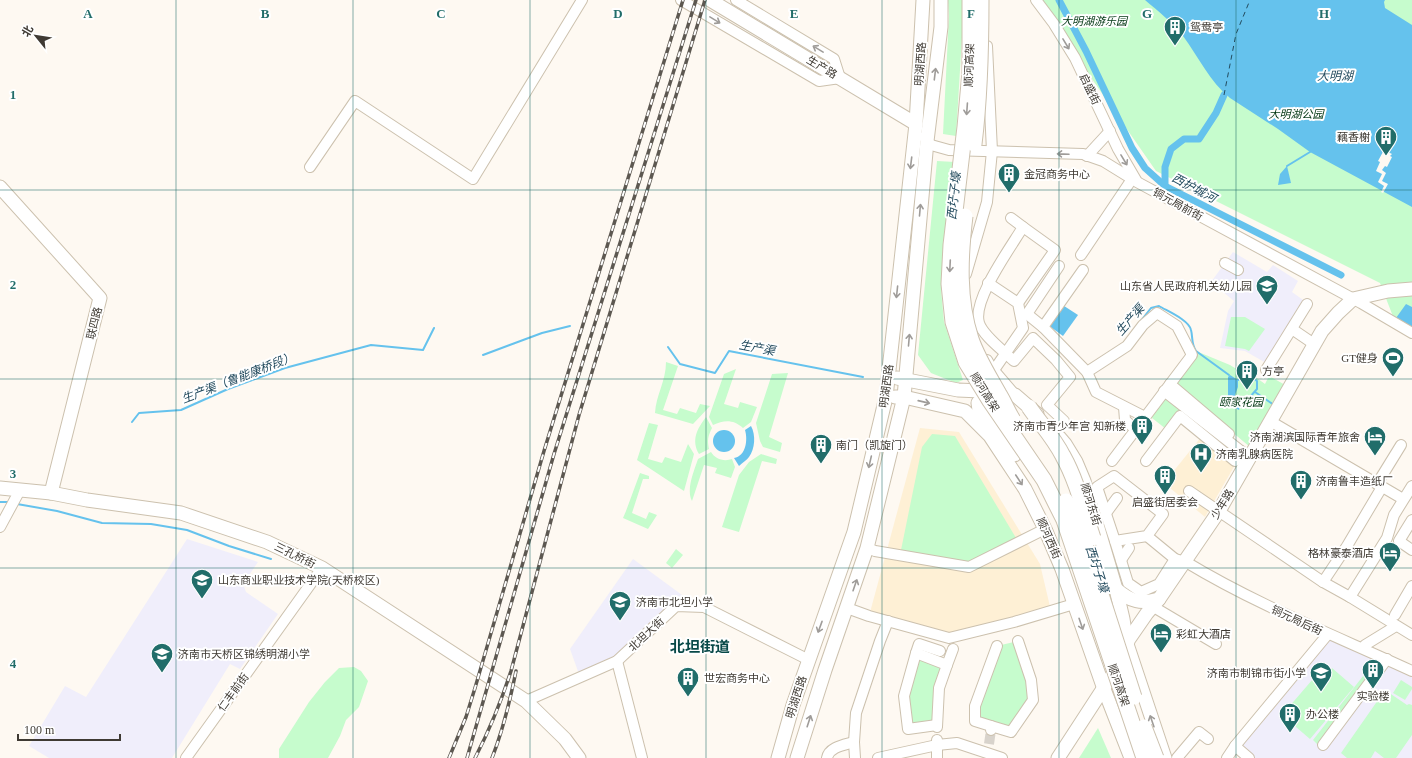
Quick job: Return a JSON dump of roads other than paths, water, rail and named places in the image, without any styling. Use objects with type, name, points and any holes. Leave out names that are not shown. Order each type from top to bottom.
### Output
[{"type":"highway","name":"顺河高架","points":[[970,0],[970,72],[951,245],[949,284],[953,322],[966,362],[990,401],[1044,480],[1064,520],[1120,675],[1141,718],[1156,758]]},
{"type":"highway","name":"顺河高架","points":[[981,0],[981,47],[978,114],[961,252],[961,279],[964,307],[971,339],[983,366],[1012,418],[1062,495],[1079,526],[1144,758]]},
{"type":"highway","points":[[979,403],[981,416],[1018,459],[1044,499],[1065,537],[1097,633],[1120,675]]},
{"type":"highway","points":[[1029,407],[1058,447],[1071,473],[1122,631],[1120,675]]},
{"type":"highway","points":[[990,436],[1018,459]]},
{"type":"main road","name":"生产路","points":[[710,0],[916,124]]},
{"type":"main road","name":"明湖西路","points":[[778,758],[792,705],[854,532],[886,397],[916,124],[923,0]]},
{"type":"main road","name":"明湖西路","points":[[797,758],[825,670],[867,548],[904,397],[927,141],[941,27],[941,0]]},
{"type":"main road","name":"联四路","points":[[0,187],[100,298],[51,493]]},
{"type":"main road","name":"少年路","points":[[1058,758],[1104,689],[1120,675],[1124,649],[1156,603],[1180,560],[1219,511],[1247,454],[1270,421],[1322,331],[1338,313],[1353,300],[1388,291],[1412,289]]},
{"type":"main road","points":[[888,377],[958,390],[1009,393]]},
{"type":"main road","points":[[978,424],[979,403],[986,395],[1009,393]]},
{"type":"main road","name":"顺河东街","points":[[1009,393],[1029,407],[1065,444],[1092,489],[1123,619],[1124,649],[1165,758]]},
{"type":"main road","name":"顺河西街","points":[[886,397],[904,397],[965,411],[990,436],[1025,489],[1045,529],[1062,569],[1104,689],[1131,758]]},
{"type":"main road","name":"三孔桥街","points":[[0,488],[51,493],[87,500],[181,513],[267,542],[322,568],[526,701],[565,739],[579,758]]},
{"type":"main road","points":[[1116,589],[1123,596],[1135,601],[1156,603]]},
{"type":"street","points":[[310,167],[355,101],[473,179],[582,0]]},
{"type":"street","points":[[681,0],[819,82],[840,78],[834,59],[736,0]]},
{"type":"street","points":[[985,0],[992,151],[987,202],[971,253],[966,276],[967,304],[974,335],[1009,393]]},
{"type":"street","name":"启盛街","points":[[1036,0],[1054,24],[1075,58],[1118,149],[1135,180]]},
{"type":"street","name":"生产路","points":[[916,124],[927,141]]},
{"type":"street","points":[[1087,156],[1110,131]]},
{"type":"street","name":"铜元局前街","points":[[927,141],[937,148],[949,150],[1083,154],[1103,161],[1412,332]]},
{"type":"street","points":[[1081,255],[1135,180]]},
{"type":"street","points":[[1011,218],[1055,250],[1018,302]]},
{"type":"street","points":[[1024,227],[988,283],[978,311],[979,324],[987,335],[1014,361],[1032,338]]},
{"type":"street","points":[[1225,263],[1238,270]]},
{"type":"street","points":[[1059,266],[1028,314],[1043,327],[1087,372],[1096,392],[1145,417]]},
{"type":"street","points":[[1043,327],[1083,270]]},
{"type":"street","points":[[988,283],[1008,294],[1018,302],[1023,328],[1056,360],[1070,377],[1047,405],[1064,421]]},
{"type":"street","points":[[1266,370],[1307,304]]},
{"type":"street","points":[[1087,372],[1126,346],[1143,325],[1157,313],[1177,326],[1192,355],[1112,461]]},
{"type":"street","points":[[994,370],[1023,328]]},
{"type":"street","points":[[1292,329],[1314,344]]},
{"type":"street","points":[[1149,463],[1180,416],[1186,419],[1235,461],[1247,454],[1167,388]]},
{"type":"street","points":[[1124,407],[1125,420],[1136,430]]},
{"type":"street","points":[[1270,421],[1403,499]]},
{"type":"street","points":[[1323,582],[1347,546],[1400,445]]},
{"type":"street","points":[[1115,541],[1147,536],[1163,514],[1114,476],[1092,489],[1106,513],[1128,583],[1141,592],[1159,584],[1180,560]]},
{"type":"street","points":[[1350,597],[1387,538],[1394,515],[1412,486]]},
{"type":"street","points":[[0,527],[20,490]]},
{"type":"street","points":[[1188,491],[1323,582],[1412,636]]},
{"type":"street","points":[[1106,513],[1117,498]]},
{"type":"street","points":[[1412,520],[1399,542],[1412,550]]},
{"type":"street","points":[[867,548],[875,551],[969,567],[1045,529]]},
{"type":"street","name":"铜元局后街","points":[[1147,536],[1180,560],[1268,606],[1412,671]]},
{"type":"street","points":[[1121,560],[1129,548]]},
{"type":"street","name":"仁丰前街","points":[[186,758],[322,568]]},
{"type":"street","points":[[1395,615],[1412,586]]},
{"type":"street","points":[[1156,603],[1216,644]]},
{"type":"street","points":[[847,608],[949,638],[1014,622],[1074,604]]},
{"type":"street","name":"北坦大街","points":[[526,701],[617,661],[676,606],[704,607],[809,660]]},
{"type":"street","points":[[855,758],[854,742],[856,713],[888,621]]},
{"type":"street","points":[[1363,648],[1365,645],[1396,626]]},
{"type":"street","points":[[1227,758],[1235,746],[1328,634]]},
{"type":"street","points":[[997,646],[975,706],[975,721],[991,728],[1011,732],[1033,700],[1031,680],[1018,641]]},
{"type":"street","points":[[940,651],[919,644],[904,696],[908,729],[937,726],[939,688],[953,649]]},
{"type":"street","points":[[916,653],[947,665]]},
{"type":"street","points":[[1324,745],[1387,659]]},
{"type":"street","points":[[617,661],[642,758]]},
{"type":"street","points":[[1177,758],[1200,732],[1208,739]]},
{"type":"street","points":[[827,758],[828,754],[833,749],[854,742]]},
{"type":"street","points":[[937,742],[937,758]]},
{"type":"street","points":[[878,758],[937,742],[957,743],[989,749],[1002,758]]},
{"type":"street","points":[[1235,746],[1249,758]]},
{"type":"water","name":"大明湖","points":[[1145,0],[1385,0],[1385,8],[1412,25],[1412,207],[1310,152],[1230,98],[1210,77],[1179,31]]},
{"type":"water","points":[[1287,166],[1291,183],[1278,185],[1280,174]]},
{"type":"water","points":[[1061,304],[1078,315],[1063,336],[1048,325]]},
{"type":"water","points":[[1406,304],[1412,307],[1412,327],[1396,318]]},
{"type":"water","points":[[1230,375],[1238,380],[1238,387],[1235,395],[1237,402],[1241,405],[1239,410],[1229,405],[1228,402],[1228,377]]},
{"type":"water","points":[[751,426],[754,438],[753,450],[748,458],[739,466],[734,458],[738,457],[744,451],[746,443],[745,430]]},
{"type":"water","points":[[724,430],[732,433],[735,441],[732,449],[724,452],[716,449],[713,441],[716,433]]},
{"type":"waterway","name":"西护城河","points":[[1059,0],[1086,51],[1132,148],[1145,168],[1165,186],[1341,275]]},
{"type":"waterway","points":[[1165,186],[1165,167],[1171,149],[1184,139],[1199,139],[1216,113],[1224,95]]},
{"type":"waterway","points":[[1287,166],[1310,152]]},
{"type":"waterway","name":"生产渠","points":[[1140,322],[1151,308],[1159,306],[1177,316],[1189,326],[1192,333],[1193,346],[1196,351],[1229,375]]},
{"type":"waterway","name":"生产渠","points":[[483,355],[542,333],[570,326]]},
{"type":"waterway","name":"生产渠（鲁能康桥段）","points":[[132,422],[139,413],[181,410],[228,389],[285,368],[371,345],[423,350],[434,328]]},
{"type":"waterway","name":"生产渠","points":[[668,347],[680,364],[715,373],[729,351],[863,377]]},
{"type":"waterway","points":[[1238,380],[1248,375],[1257,381],[1257,389],[1241,407]]},
{"type":"waterway","points":[[1255,392],[1274,405]]},
{"type":"waterway","points":[[0,502],[9,502]]},
{"type":"waterway","points":[[17,504],[57,511],[102,523],[151,524],[187,530],[229,546],[271,559]]},
{"type":"tunnel","points":[[989,744],[991,730]]},
{"type":"railway","points":[[449,758],[466,717],[475,688],[544,451],[683,0]]},
{"type":"railway","points":[[467,758],[554,454],[696,0]]},
{"type":"railway","points":[[475,758],[486,737],[511,671],[579,415],[705,0]]},
{"type":"railway","points":[[492,758],[500,737],[516,671]]},
{"type":"place","name":"鸳鸯亭","points":[[1175,46]]},
{"type":"place","name":"藕香榭","points":[[1386,156]]},
{"type":"place","name":"金冠商务中心","points":[[1009,194]]},
{"type":"place","name":"山东省人民政府机关幼儿园","points":[[1267,306]]},
{"type":"place","name":"GT健身","points":[[1393,378]]},
{"type":"place","name":"方亭","points":[[1247,390]]},
{"type":"place","name":"济南市青少年宫 知新楼","points":[[1142,446]]},
{"type":"place","name":"济南湖滨国际青年旅舍","points":[[1375,456]]},
{"type":"place","name":"南门（凯旋门）","points":[[821,464]]},
{"type":"place","name":"济南乳腺病医院","points":[[1201,474]]},
{"type":"place","name":"启盛街居委会","points":[[1165,496]]},
{"type":"place","name":"济南鲁丰造纸厂","points":[[1301,500]]},
{"type":"place","name":"格林豪泰酒店","points":[[1390,572]]},
{"type":"place","name":"山东商业职业技术学院(天桥校区)","points":[[202,600]]},
{"type":"place","name":"济南市北坦小学","points":[[620,622]]},
{"type":"place","name":"彩虹大酒店","points":[[1161,654]]},
{"type":"place","name":"济南市天桥区锦绣明湖小学","points":[[162,674]]},
{"type":"place","name":"实验楼","points":[[1373,690]]},
{"type":"place","name":"济南市制锦市街小学","points":[[1321,692]]},
{"type":"place","name":"世宏商务中心","points":[[688,698]]},
{"type":"place","name":"办公楼","points":[[1290,734]]},
{"type":"district","name":"北坦街道","points":[[700,647]]},
{"type":"park label","name":"大明湖游乐园","points":[[1094,21]]},
{"type":"park label","name":"大明湖公园","points":[[1296,114]]},
{"type":"park label","name":"颐家花园","points":[[1241,402]]},
{"type":"water label","name":"西圩子壕","points":[[954,196]]},
{"type":"water label","name":"西圩子壕","points":[[1097,569]]}]
